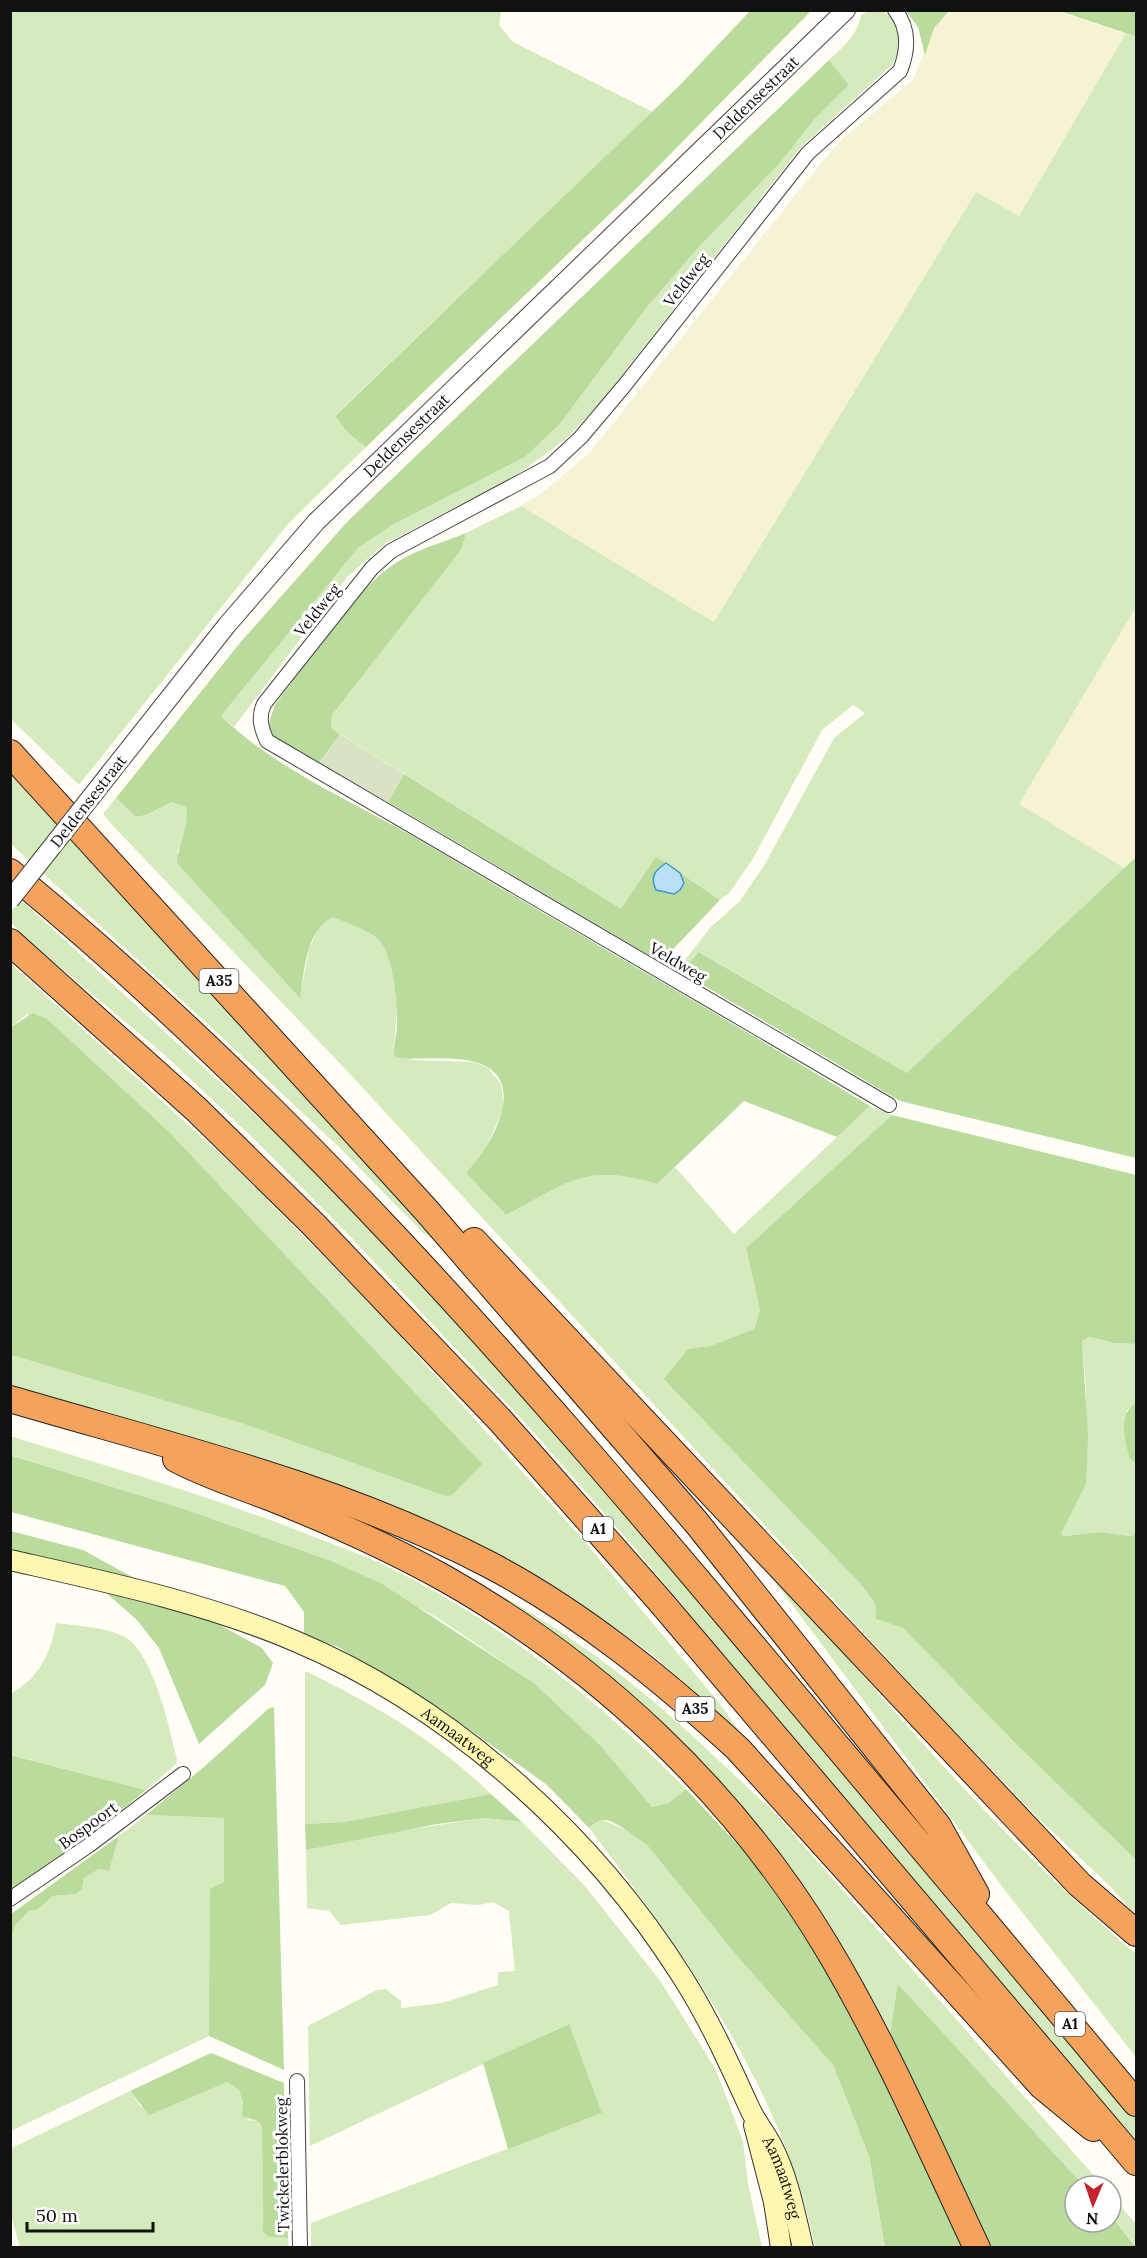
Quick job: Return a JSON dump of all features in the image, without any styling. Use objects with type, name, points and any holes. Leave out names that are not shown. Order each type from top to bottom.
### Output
[{"type":"highway","name":"A35","points":[[10,753],[426,1210],[696,1522],[938,1826],[1004,1946]]},
{"type":"highway","name":"A1","points":[[10,872],[67,919],[215,1053],[341,1180],[522,1377],[634,1504],[1137,2103]]},
{"type":"highway","name":"A1","points":[[10,942],[196,1109],[313,1224],[500,1420],[660,1601],[1137,2162]]},
{"type":"highway","name":"A35","points":[[426,1210],[474,1241],[1079,1884],[1137,1934]]},
{"type":"highway","name":"A35","points":[[10,1399],[307,1487],[428,1535],[492,1566],[564,1611],[638,1663],[688,1702],[738,1749],[1042,2086],[1137,2162]]},
{"type":"highway","name":"A35","points":[[131,1435],[198,1471],[273,1498],[364,1537],[444,1578],[520,1626],[587,1676],[654,1733],[742,1827],[778,1873],[825,1944],[879,2044],[977,2247]]},
{"type":"main road","name":"Aamaatweg","points":[[10,1560],[216,1610],[297,1642],[364,1675],[507,1774],[572,1836],[640,1915],[689,1989],[723,2049],[752,2114],[773,2147],[792,2200],[803,2247]]},
{"type":"main road","name":"Aamaatweg","points":[[752,2114],[758,2148],[774,2202],[781,2247]]},
{"type":"street","name":"Deldensestraat","points":[[10,900],[260,584],[324,514],[846,10]]},
{"type":"street","name":"Veldweg","points":[[889,1105],[267,741],[261,728],[260,715],[264,704],[357,586],[391,551],[550,466],[581,436],[624,386],[808,153],[900,71],[905,57],[907,37],[895,10]]},
{"type":"street","name":"Bospoort","points":[[10,1899],[87,1846],[183,1774]]},
{"type":"street","name":"Twickelerblokweg","points":[[297,2081],[300,2247]]},
{"type":"shaded area","points":[[949,11],[1060,11],[1126,33],[1019,216],[976,192],[714,622],[521,506],[547,489],[590,452],[816,169],[843,138],[913,80],[934,28]]},
{"type":"shaded area","points":[[1136,607],[1136,857],[1126,869],[1018,804]]},
{"type":"green space","points":[[11,11],[501,11],[499,25],[513,42],[653,112],[335,415],[348,433],[366,447],[288,524],[79,785],[11,719]]},
{"type":"green space","points":[[750,11],[811,11],[639,186],[366,447],[348,433],[335,416],[681,84]]},
{"type":"green space","points":[[868,11],[882,11],[889,15],[898,27],[898,50],[893,64],[801,147],[599,404],[565,440],[512,478],[386,543],[348,576],[234,727],[221,716],[358,548],[394,524],[525,457],[560,424],[647,307],[697,249],[779,164],[814,120],[849,85],[829,60],[849,40],[861,15]]},
{"type":"green space","points":[[906,11],[949,11],[934,28],[925,55],[918,27]]},
{"type":"green space","points":[[1060,11],[1136,11],[1136,36],[1126,33]]},
{"type":"green space","points":[[1126,33],[1136,36],[1136,607],[1019,804],[1126,869],[907,1073],[700,952],[681,972],[677,970],[711,927],[740,901],[765,864],[834,738],[865,713],[853,705],[822,730],[754,857],[730,892],[720,900],[656,857],[622,910],[331,728],[332,715],[462,548],[466,533],[521,506],[714,622],[976,192],[1019,216]]},
{"type":"green space","points":[[829,60],[849,85],[814,120],[779,164],[697,249],[647,307],[560,424],[525,457],[394,524],[358,548],[221,716],[244,736],[294,771],[428,845],[870,1106],[837,1137],[744,1101],[657,1184],[612,1175],[594,1175],[562,1185],[506,1215],[466,1173],[495,1131],[504,1097],[501,1082],[492,1070],[475,1062],[395,1057],[397,1015],[391,965],[382,944],[376,937],[361,928],[333,917],[324,923],[312,941],[308,952],[300,998],[177,863],[186,822],[186,807],[172,802],[146,815],[136,817],[116,798],[239,644],[347,522]]},
{"type":"green space","points":[[466,533],[462,548],[332,715],[331,728],[340,734],[319,763],[290,749],[277,739],[270,728],[270,719],[275,705],[352,603],[388,568],[421,550]]},
{"type":"green space","points":[[340,734],[404,774],[388,802],[319,763]]},
{"type":"green space","points":[[10,765],[439,1243],[423,1233],[339,1147],[11,844]]},
{"type":"green space","points":[[404,774],[621,909],[656,857],[666,863],[658,868],[684,883],[680,873],[720,900],[661,962],[388,802]]},
{"type":"green space","points":[[116,798],[136,817],[146,815],[172,802],[186,807],[186,830],[177,852],[300,997],[309,949],[320,924],[333,917],[376,936],[389,958],[393,973],[396,1022],[393,1048],[414,1060],[474,1062],[488,1068],[501,1084],[504,1108],[482,1156],[466,1173],[506,1215],[554,1188],[593,1174],[613,1173],[657,1184],[675,1167],[734,1234],[870,1106],[892,1115],[746,1248],[760,1310],[754,1329],[710,1346],[688,1350],[875,1603],[876,1619],[903,1628],[1019,1747],[1136,1860],[1136,1916],[1111,1887],[1039,1819],[931,1706],[351,1075],[115,828],[103,814]]},
{"type":"green space","points":[[1136,857],[1136,1158],[900,1101],[681,972],[699,952],[907,1073]]},
{"type":"green space","points":[[10,890],[262,1121],[366,1222],[594,1473],[889,1828],[1136,2115],[1136,2152],[639,1553],[529,1427],[346,1232],[251,1136],[166,1056],[24,937],[11,922]]},
{"type":"green space","points":[[11,964],[240,1172],[380,1314],[580,1536],[720,1704],[746,1741],[652,1654],[567,1594],[499,1554],[391,1505],[269,1463],[11,1390],[11,1355],[244,1424],[445,1496],[27,1014],[11,1027]]},
{"type":"green space","points":[[33,1013],[47,1019],[169,1132],[482,1464],[452,1495],[445,1496],[244,1424],[11,1355],[11,1027]]},
{"type":"green space","points":[[892,1115],[1136,1175],[1136,1344],[1114,1343],[1090,1337],[1082,1341],[1088,1436],[1086,1484],[1061,1534],[1065,1536],[1099,1532],[1131,1536],[1136,1534],[1136,1860],[1019,1747],[903,1628],[876,1619],[875,1603],[859,1582],[664,1379],[688,1349],[710,1346],[754,1329],[760,1310],[746,1248]]},
{"type":"green space","points":[[1090,1337],[1114,1343],[1136,1344],[1136,1403],[1126,1411],[1136,1463],[1136,1534],[1131,1536],[1099,1532],[1065,1536],[1061,1534],[1086,1484],[1086,1388],[1082,1341]]},
{"type":"green space","points":[[1136,1403],[1136,1463],[1130,1459],[1124,1421],[1130,1408]]},
{"type":"green space","points":[[10,1436],[165,1484],[279,1523],[384,1565],[467,1610],[545,1664],[618,1724],[686,1789],[668,1803],[652,1807],[600,1745],[534,1683],[438,1618],[329,1560],[181,1508],[11,1455]]},
{"type":"green space","points":[[10,1455],[181,1508],[329,1560],[382,1584],[534,1683],[600,1745],[652,1807],[668,1803],[686,1789],[750,1858],[829,1970],[886,2081],[963,2247],[885,2247],[869,2156],[833,2065],[737,1956],[647,1845],[618,1825],[606,1820],[599,1821],[589,1828],[547,1785],[441,1709],[338,1647],[304,1634],[304,1612],[285,1586],[11,1512]]},
{"type":"green space","points":[[11,1531],[83,1550],[262,1648],[273,1663],[265,1685],[199,1744],[159,1648],[137,1620],[80,1570],[11,1562]]},
{"type":"green space","points":[[744,1540],[981,1807],[1082,1907],[1136,1954],[1136,2008],[1134,2010],[1136,2012],[1136,2057],[1007,1893]]},
{"type":"green space","points":[[401,1545],[486,1587],[566,1635],[637,1688],[696,1740],[773,1811],[1092,2174],[1073,2174],[899,1985],[890,2036],[744,1812]]},
{"type":"green space","points":[[56,1623],[91,1627],[125,1637],[144,1659],[159,1693],[177,1759],[176,1764],[146,1790],[11,1755],[10,1694],[29,1681],[42,1664]]},
{"type":"green space","points":[[305,1671],[380,1710],[426,1740],[470,1774],[491,1794],[344,1822],[305,1824]]},
{"type":"green space","points":[[274,1707],[284,2070],[209,2036],[210,1889],[224,1882],[224,1818],[146,1815],[204,1767],[268,1709]]},
{"type":"green space","points":[[10,1755],[146,1790],[86,1839],[11,1891]]},
{"type":"green space","points":[[491,1794],[522,1822],[485,1818],[437,1824],[306,1850],[305,1824],[344,1822]]},
{"type":"green space","points":[[146,1815],[224,1818],[224,1882],[220,1885],[209,2036],[11,2131],[10,1937],[15,1926],[29,1911],[37,1910],[53,1896],[76,1894],[82,1889],[84,1878],[99,1869],[109,1871],[119,1836]]},
{"type":"green space","points":[[485,1818],[522,1822],[585,1886],[661,1982],[716,2070],[743,2141],[748,2184],[762,2247],[311,2247],[311,2223],[602,2113],[568,2024],[310,2146],[308,2026],[377,1990],[386,1989],[401,2001],[401,2008],[442,2003],[498,1985],[498,1972],[515,1971],[509,1911],[493,1902],[479,1905],[451,1903],[430,1915],[341,1925],[329,1911],[307,1908],[306,1850],[385,1833]]},
{"type":"green space","points":[[601,1819],[632,1833],[647,1845],[737,1956],[833,2065],[869,2156],[885,2247],[815,2247],[801,2190],[780,2134],[755,2079],[694,1974],[589,1828]]},
{"type":"green space","points":[[119,1836],[109,1871],[99,1869],[84,1878],[82,1889],[76,1894],[53,1896],[37,1910],[29,1911],[15,1926],[11,1937],[11,1914]]},
{"type":"green space","points":[[899,1985],[1073,2174],[1063,2174],[1063,2234],[1123,2234],[1123,2231],[1136,2247],[986,2247],[890,2036]]},
{"type":"green space","points":[[569,2024],[602,2113],[508,2149],[483,2063]]},
{"type":"green space","points":[[211,2053],[284,2083],[288,2238],[269,2237],[263,2232],[262,2126],[257,2121],[242,2116],[243,2103],[239,2090],[227,2082],[149,2115],[130,2091]]},
{"type":"green space","points":[[227,2082],[239,2090],[248,2120],[257,2121],[262,2126],[263,2232],[269,2237],[288,2238],[289,2247],[20,2247],[11,2216],[10,2149],[130,2091],[141,2107]]},
{"type":"green space","points":[[1123,2209],[1136,2224],[1136,2246],[1123,2230]]},
{"type":"water","points":[[666,863],[680,873],[684,883],[674,894],[656,890],[654,885],[654,875]]}]
